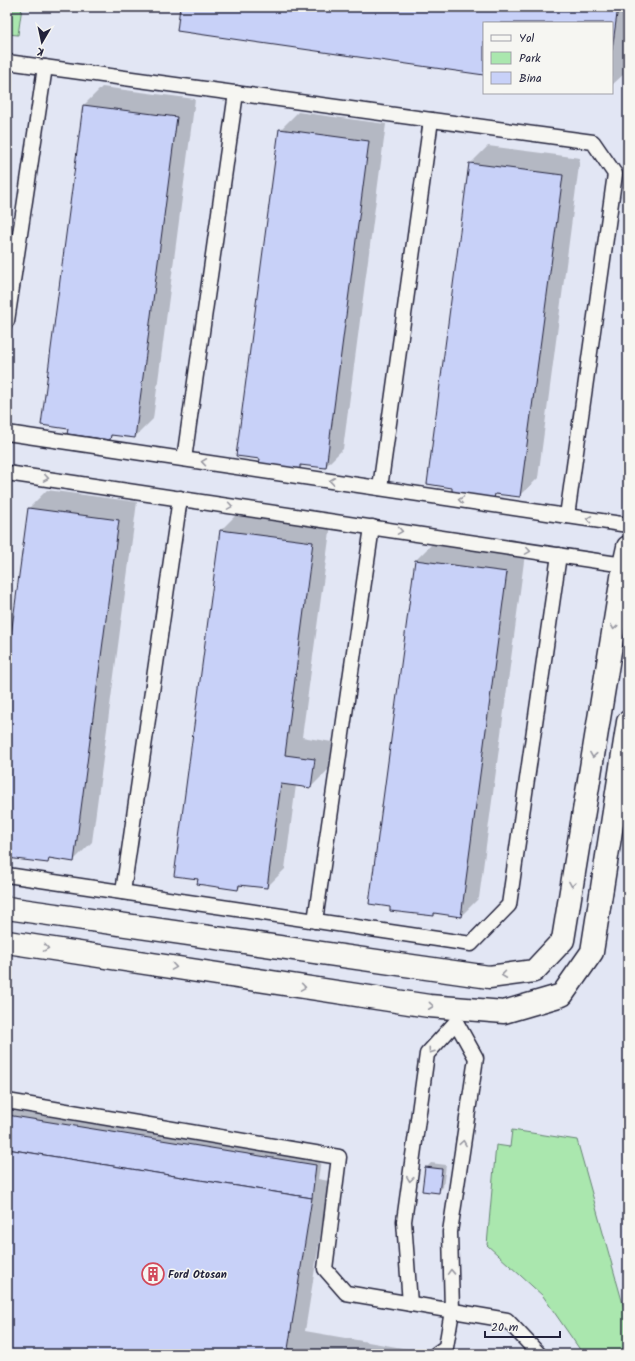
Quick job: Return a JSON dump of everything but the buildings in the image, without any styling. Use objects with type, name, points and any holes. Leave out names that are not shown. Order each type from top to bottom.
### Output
[{"type":"main road","points":[[7,908],[489,977],[534,971],[563,940],[626,556]]},
{"type":"main road","points":[[7,942],[429,1006],[504,1012],[562,995],[592,952],[628,722]]},
{"type":"lane","points":[[7,62],[594,142],[615,174],[567,516]]},
{"type":"lane","points":[[7,321],[45,67]]},
{"type":"lane","points":[[184,459],[236,93]]},
{"type":"lane","points":[[380,488],[431,120]]},
{"type":"lane","points":[[7,433],[628,524]]},
{"type":"lane","points":[[7,472],[559,555],[626,556]]},
{"type":"lane","points":[[123,892],[180,498]]},
{"type":"lane","points":[[315,921],[372,527]]},
{"type":"lane","points":[[7,875],[471,944],[509,905],[559,555]]},
{"type":"lane","points":[[410,1304],[404,1221],[427,1054],[456,1022],[476,1058],[450,1232],[452,1311],[444,1352]]},
{"type":"lane","points":[[7,1100],[339,1157],[325,1269],[346,1293],[507,1320],[539,1354]]},
{"type":"shaded area","points":[[22,7],[628,7],[628,1354],[7,1354],[7,34],[18,35]]},
{"type":"green space","points":[[7,7],[22,7],[18,35],[7,34]]},
{"type":"green space","points":[[512,1130],[577,1140],[628,1322],[628,1354],[583,1354],[543,1296],[487,1245],[496,1145],[510,1147]]},
{"type":"place","name":"Ford Otosan","points":[[153,1274]]}]
